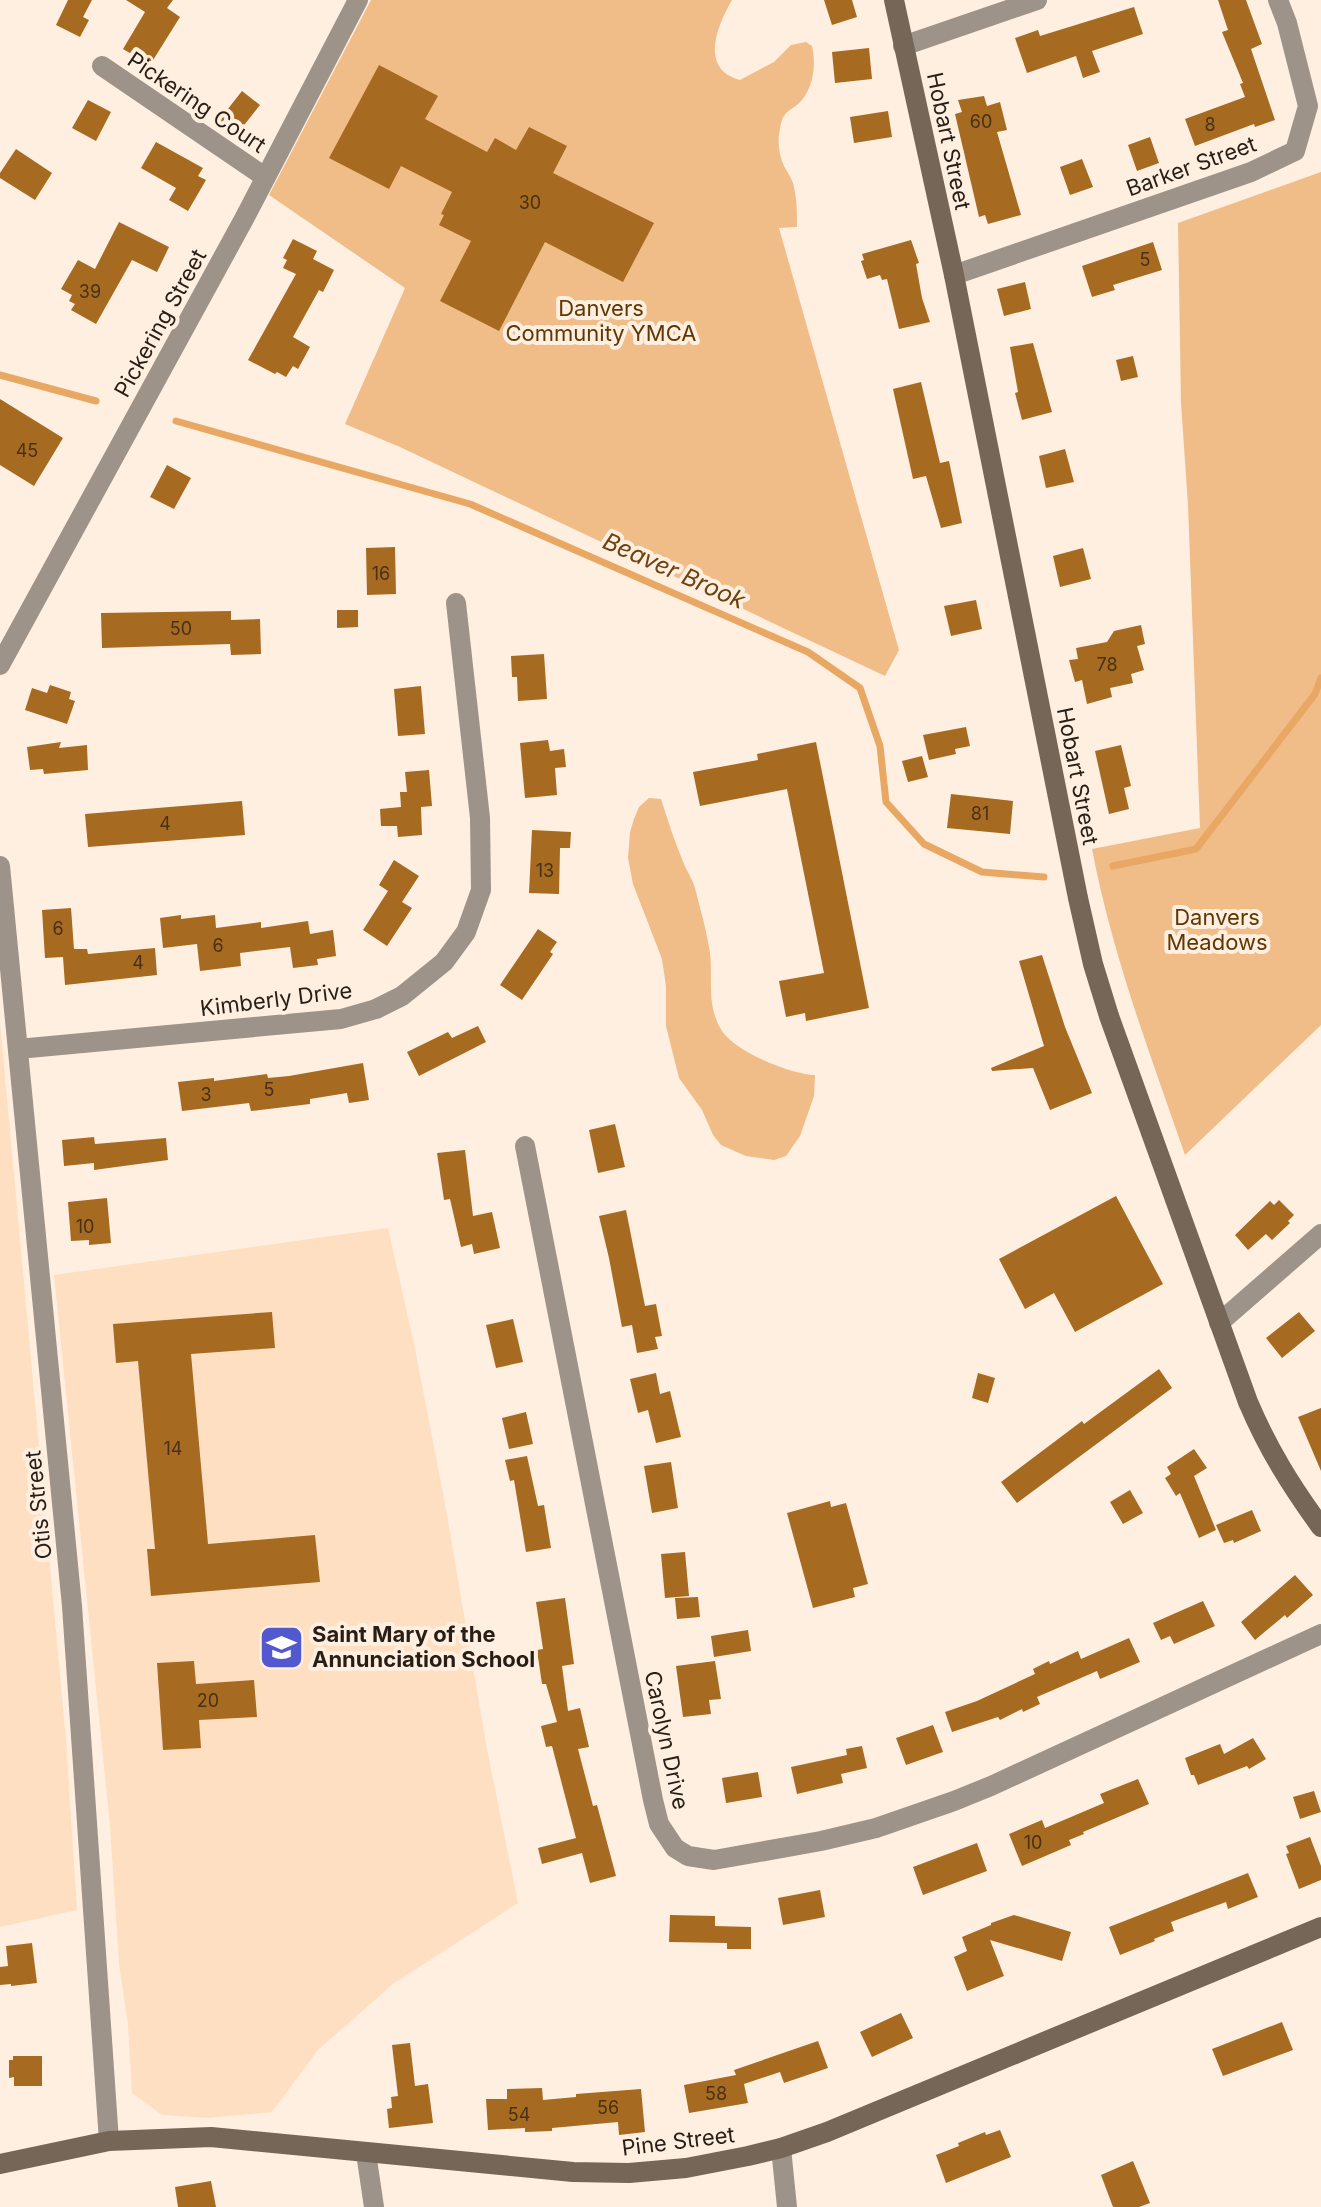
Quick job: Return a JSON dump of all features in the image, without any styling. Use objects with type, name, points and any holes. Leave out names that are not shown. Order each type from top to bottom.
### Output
[{"type":"main road","name":"Hobart Street","points":[[894,0],[954,275],[1074,883],[1093,964],[1109,1016],[1260,1431],[1287,1480],[1321,1527]]},
{"type":"main road","name":"Pine Street","points":[[0,2164],[109,2141],[211,2137],[573,2172],[629,2173],[700,2165],[781,2148],[915,2096],[1321,1927]]},
{"type":"street","name":"Pickering Street","points":[[0,665],[358,0]]},
{"type":"street","points":[[903,46],[1037,0]]},
{"type":"street","name":"Barker Street","points":[[954,275],[1251,172],[1295,151],[1308,106],[1278,0]]},
{"type":"street","name":"Pickering Court","points":[[102,66],[265,177]]},
{"type":"street","name":"Kimberly Drive","points":[[18,1049],[341,1019],[376,1009],[402,996],[444,962],[466,932],[481,890],[480,818],[456,603]]},
{"type":"street","name":"Otis Street","points":[[0,866],[72,1606],[109,2141]]},
{"type":"street","name":"Carolyn Drive","points":[[525,1146],[653,1800],[659,1824],[675,1848],[688,1856],[714,1860],[821,1841],[917,1814],[991,1786],[1321,1634]]},
{"type":"street","points":[[1219,1323],[1321,1234]]},
{"type":"street","points":[[781,2148],[787,2207]]},
{"type":"street","points":[[366,2153],[374,2207]]},
{"type":"shaded area","points":[[0,1022],[66,1740],[77,1910],[0,1927]]},
{"type":"shaded area","name":"Saint Mary of the Annunciation School","points":[[388,1228],[444,1498],[487,1749],[518,1903],[393,1984],[318,2050],[272,2112],[208,2118],[162,2115],[132,2093],[110,1826],[54,1275]]},
{"type":"green space","name":"Danvers Community YMCA","points":[[371,0],[732,0],[717,34],[715,57],[719,67],[740,80],[774,62],[791,45],[806,42],[812,46],[814,67],[809,88],[802,100],[783,117],[779,138],[781,157],[794,189],[797,227],[779,228],[899,650],[885,676],[400,447],[345,424],[405,288],[269,195]]},
{"type":"green space","name":"Danvers Meadows","points":[[1321,172],[1321,1025],[1185,1155],[1121,965],[1092,849],[1200,828],[1188,505],[1181,403],[1178,223]]},
{"type":"green space","points":[[649,798],[661,799],[695,888],[710,953],[712,1002],[722,1031],[751,1054],[792,1071],[815,1075],[814,1096],[800,1136],[786,1156],[774,1160],[746,1156],[721,1145],[702,1110],[679,1078],[666,1026],[662,959],[633,884],[628,858],[634,819],[639,807]]},
{"type":"building","points":[[68,0],[92,0],[83,17],[89,20],[80,37],[56,25]]},
{"type":"building","points":[[126,0],[173,0],[167,8],[180,17],[150,65],[123,49],[145,12]]},
{"type":"building","points":[[824,0],[852,0],[857,17],[832,25]]},
{"type":"building","points":[[1218,0],[1246,0],[1262,44],[1251,49],[1275,120],[1255,127],[1254,124],[1195,146],[1185,119],[1245,97],[1240,84],[1243,83],[1222,32],[1228,30]]},
{"type":"building","points":[[1134,7],[1143,34],[1092,51],[1100,72],[1083,78],[1076,56],[1027,73],[1015,38],[1038,30],[1040,36]]},
{"type":"building","points":[[869,48],[872,79],[835,83],[832,52]]},
{"type":"building","points":[[379,65],[438,96],[425,119],[487,152],[495,138],[516,150],[529,127],[567,146],[553,173],[654,223],[623,282],[545,242],[499,331],[440,301],[471,241],[439,225],[452,192],[401,166],[389,189],[329,158]]},
{"type":"building","points":[[242,91],[260,105],[234,138],[216,124]]},
{"type":"building","points":[[984,96],[987,106],[1000,102],[1007,130],[997,132],[1021,215],[988,224],[985,215],[979,217],[955,114],[962,112],[958,100]]},
{"type":"building","points":[[88,100],[111,112],[96,141],[72,128]]},
{"type":"building","points":[[888,111],[892,137],[854,143],[850,117]]},
{"type":"building","points":[[1150,137],[1159,163],[1137,171],[1128,145]]},
{"type":"building","points":[[156,142],[203,168],[198,176],[206,180],[188,211],[169,200],[176,188],[141,168]]},
{"type":"building","points":[[16,149],[52,173],[35,200],[0,178],[0,173]]},
{"type":"building","points":[[1082,159],[1093,187],[1070,195],[1060,167]]},
{"type":"building","points":[[119,222],[169,247],[157,272],[132,260],[96,324],[71,310],[75,304],[69,301],[72,295],[61,289],[78,260],[95,269]]},
{"type":"building","points":[[293,239],[317,251],[313,259],[334,270],[293,337],[310,347],[298,369],[293,366],[286,377],[248,360],[296,274],[283,268],[287,260],[283,258]]},
{"type":"building","points":[[911,240],[919,263],[916,264],[922,298],[930,322],[899,329],[887,279],[882,280],[880,275],[867,279],[861,261],[864,260],[862,254]]},
{"type":"building","points":[[1153,242],[1162,270],[1113,285],[1115,290],[1092,297],[1082,266]]},
{"type":"building","points":[[1025,282],[1031,309],[1004,316],[997,289]]},
{"type":"building","points":[[1033,343],[1052,412],[1022,420],[1015,393],[1018,392],[1010,347]]},
{"type":"building","points":[[1133,356],[1138,377],[1121,381],[1116,360]]},
{"type":"building","points":[[921,382],[940,463],[949,461],[962,523],[941,528],[926,476],[913,479],[893,389]]},
{"type":"building","points":[[0,399],[63,438],[34,486],[0,465]]},
{"type":"building","points":[[1065,449],[1074,482],[1046,488],[1039,456]]},
{"type":"building","points":[[167,465],[191,478],[174,509],[150,497]]},
{"type":"building","points":[[395,547],[396,594],[367,595],[366,548]]},
{"type":"building","points":[[1083,548],[1091,579],[1060,587],[1053,556]]},
{"type":"building","points":[[976,600],[982,629],[951,636],[944,606]]},
{"type":"building","points":[[337,610],[358,610],[358,627],[337,628]]},
{"type":"building","points":[[231,611],[231,620],[260,619],[261,654],[231,655],[230,644],[102,648],[101,613]]},
{"type":"building","points":[[1141,625],[1145,644],[1137,646],[1144,670],[1131,674],[1133,683],[1110,688],[1112,697],[1087,704],[1082,680],[1075,682],[1069,660],[1078,659],[1076,648],[1107,642],[1114,631]]},
{"type":"building","points":[[544,654],[547,699],[518,701],[517,677],[512,677],[511,656]]},
{"type":"building","points":[[50,685],[71,692],[69,699],[75,701],[67,724],[25,710],[32,688],[47,693]]},
{"type":"building","points":[[421,686],[425,734],[398,736],[394,689]]},
{"type":"building","points":[[966,727],[970,746],[955,749],[956,754],[929,760],[923,735]]},
{"type":"building","points":[[548,740],[550,751],[564,749],[566,767],[555,768],[557,795],[525,798],[520,743]]},
{"type":"building","points":[[61,742],[59,748],[87,745],[88,770],[44,774],[43,769],[30,770],[27,747]]},
{"type":"building","points":[[816,742],[869,1008],[806,1021],[805,1013],[786,1017],[779,981],[824,973],[787,789],[700,806],[693,772],[758,760],[757,754]]},
{"type":"building","points":[[1121,745],[1131,786],[1124,788],[1129,809],[1109,814],[1095,751]]},
{"type":"building","points":[[922,756],[928,777],[908,782],[902,761]]},
{"type":"building","points":[[429,770],[432,806],[421,807],[422,835],[398,837],[397,826],[381,826],[380,809],[401,807],[400,792],[407,792],[405,772]]},
{"type":"building","points":[[951,794],[1013,801],[1010,834],[947,828]]},
{"type":"building","points":[[242,801],[245,835],[88,847],[85,814]]},
{"type":"building","points":[[532,830],[571,832],[570,848],[560,848],[559,894],[529,893]]},
{"type":"building","points":[[394,860],[419,876],[402,902],[412,908],[387,946],[363,930],[388,891],[379,885]]},
{"type":"building","points":[[71,908],[74,949],[87,949],[88,954],[155,948],[157,975],[65,985],[63,957],[45,958],[42,910]]},
{"type":"building","points":[[181,915],[181,919],[215,915],[216,928],[261,922],[261,928],[308,921],[310,934],[333,930],[336,956],[317,959],[318,965],[293,968],[290,947],[240,953],[241,966],[200,971],[197,944],[163,948],[160,918]]},
{"type":"building","points":[[538,929],[557,942],[550,952],[553,954],[522,1000],[500,985]]},
{"type":"building","points":[[1042,955],[1065,1027],[1092,1093],[1050,1110],[1033,1068],[992,1071],[991,1068],[1044,1046],[1019,961]]},
{"type":"building","points":[[478,1026],[486,1042],[419,1076],[407,1052],[448,1032],[452,1038]]},
{"type":"building","points":[[363,1063],[369,1100],[349,1103],[347,1093],[310,1099],[310,1104],[251,1111],[249,1103],[182,1111],[178,1082],[267,1074],[268,1078],[289,1076]]},
{"type":"building","points":[[615,1124],[625,1167],[598,1173],[589,1130]]},
{"type":"building","points":[[94,1137],[95,1144],[166,1138],[168,1160],[94,1170],[94,1163],[64,1166],[62,1140]]},
{"type":"building","points":[[465,1150],[473,1216],[492,1212],[500,1248],[474,1254],[472,1244],[461,1247],[450,1199],[444,1200],[437,1153]]},
{"type":"building","points":[[1116,1196],[1163,1284],[1075,1332],[1054,1293],[1025,1309],[999,1259]]},
{"type":"building","points":[[107,1198],[111,1243],[89,1245],[89,1240],[71,1241],[68,1202]]},
{"type":"building","points":[[1279,1200],[1294,1215],[1288,1221],[1290,1223],[1272,1240],[1266,1234],[1248,1250],[1235,1235],[1270,1201],[1274,1205]]},
{"type":"building","points":[[626,1210],[645,1306],[656,1304],[662,1336],[655,1337],[658,1349],[637,1353],[632,1325],[622,1327],[599,1216]]},
{"type":"building","points":[[272,1312],[275,1348],[191,1354],[208,1544],[315,1535],[320,1582],[151,1596],[147,1549],[155,1549],[138,1361],[116,1363],[113,1324]]},
{"type":"building","points":[[1299,1312],[1315,1331],[1282,1358],[1266,1338]]},
{"type":"building","points":[[513,1319],[523,1362],[496,1368],[486,1325]]},
{"type":"building","points":[[1159,1369],[1172,1388],[1017,1503],[1001,1482],[1082,1421],[1084,1424]]},
{"type":"building","points":[[656,1373],[660,1394],[670,1391],[681,1437],[656,1443],[648,1410],[638,1413],[630,1379]]},
{"type":"building","points":[[978,1373],[995,1378],[988,1403],[972,1398]]},
{"type":"building","points":[[1321,1408],[1321,1471],[1298,1417]]},
{"type":"building","points":[[526,1412],[533,1444],[509,1449],[502,1418]]},
{"type":"building","points":[[1194,1449],[1207,1468],[1194,1476],[1216,1530],[1199,1538],[1180,1493],[1176,1496],[1165,1478],[1171,1474],[1167,1467]]},
{"type":"building","points":[[527,1456],[538,1506],[544,1505],[551,1548],[526,1552],[514,1480],[510,1481],[505,1460]]},
{"type":"building","points":[[671,1462],[678,1508],[652,1513],[644,1466]]},
{"type":"building","points":[[1130,1490],[1143,1513],[1123,1524],[1110,1502]]},
{"type":"building","points":[[830,1501],[831,1507],[846,1503],[868,1584],[853,1588],[855,1597],[813,1608],[787,1513]]},
{"type":"building","points":[[1252,1510],[1261,1531],[1234,1543],[1233,1540],[1224,1543],[1216,1525]]},
{"type":"building","points":[[685,1552],[689,1596],[665,1598],[661,1554]]},
{"type":"building","points":[[1295,1575],[1313,1595],[1255,1640],[1241,1622]]},
{"type":"building","points":[[698,1597],[700,1617],[677,1619],[675,1598]]},
{"type":"building","points":[[565,1598],[574,1664],[562,1666],[568,1711],[580,1708],[589,1747],[578,1749],[616,1876],[590,1883],[582,1853],[542,1864],[538,1848],[576,1838],[552,1746],[546,1747],[541,1726],[557,1722],[546,1684],[542,1684],[537,1650],[543,1649],[536,1602]]},
{"type":"building","points":[[1203,1601],[1215,1626],[1174,1644],[1170,1636],[1161,1640],[1153,1623]]},
{"type":"building","points":[[748,1630],[751,1651],[714,1657],[711,1636]]},
{"type":"building","points":[[1129,1638],[1140,1662],[1100,1679],[1097,1671],[1037,1697],[1040,1704],[1023,1712],[1022,1709],[1000,1720],[998,1717],[952,1732],[945,1712],[1035,1674],[1033,1669],[1049,1661],[1050,1664],[1078,1651],[1081,1659]]},
{"type":"building","points":[[194,1661],[196,1684],[254,1680],[257,1717],[199,1720],[201,1748],[163,1750],[157,1663]]},
{"type":"building","points":[[715,1661],[721,1699],[709,1700],[711,1714],[683,1717],[676,1666]]},
{"type":"building","points":[[933,1725],[943,1752],[906,1765],[896,1738]]},
{"type":"building","points":[[1253,1738],[1266,1759],[1249,1769],[1247,1766],[1198,1785],[1185,1758],[1220,1744],[1224,1754]]},
{"type":"building","points":[[862,1746],[867,1768],[841,1774],[843,1783],[797,1794],[791,1767],[847,1755],[846,1749]]},
{"type":"building","points":[[758,1772],[762,1797],[726,1803],[722,1778]]},
{"type":"building","points":[[1138,1779],[1149,1804],[1083,1832],[1069,1840],[1071,1845],[1022,1866],[1009,1834],[1042,1820],[1045,1828],[1104,1803],[1100,1794]]},
{"type":"building","points":[[1314,1791],[1321,1812],[1300,1819],[1293,1797]]},
{"type":"building","points":[[1310,1837],[1321,1866],[1321,1880],[1299,1889],[1286,1846]]},
{"type":"building","points":[[977,1843],[987,1871],[923,1895],[913,1867]]},
{"type":"building","points":[[1248,1873],[1258,1897],[1228,1909],[1226,1902],[1171,1922],[1174,1931],[1120,1955],[1109,1927]]},
{"type":"building","points":[[820,1890],[825,1917],[783,1925],[778,1898]]},
{"type":"building","points":[[670,1915],[715,1916],[715,1926],[751,1927],[751,1949],[727,1949],[727,1943],[669,1942]]},
{"type":"building","points":[[1014,1915],[1071,1932],[1062,1961],[990,1940],[1004,1976],[967,1991],[954,1957],[967,1951],[962,1937]]},
{"type":"building","points":[[32,1943],[37,1983],[0,1985],[0,1967],[8,1966],[6,1946]]},
{"type":"building","points":[[901,2013],[913,2038],[872,2057],[860,2032]]},
{"type":"building","points":[[1282,2022],[1293,2050],[1223,2076],[1212,2049]]},
{"type":"building","points":[[818,2041],[828,2068],[784,2083],[780,2072],[744,2084],[748,2103],[689,2113],[684,2085],[736,2075],[734,2070]]},
{"type":"building","points":[[410,2043],[415,2086],[428,2084],[433,2123],[389,2128],[387,2109],[392,2108],[391,2097],[398,2096],[392,2045]]},
{"type":"building","points":[[13,2056],[42,2056],[42,2086],[14,2086],[14,2077],[9,2078],[9,2060],[13,2060]]},
{"type":"building","points":[[542,2088],[543,2100],[641,2089],[645,2132],[619,2135],[618,2122],[552,2128],[552,2131],[525,2132],[525,2128],[488,2130],[486,2099],[507,2099],[507,2089]]},
{"type":"building","points":[[1000,2130],[1011,2157],[946,2183],[936,2155],[985,2132],[986,2135]]},
{"type":"building","points":[[1133,2161],[1150,2203],[1139,2207],[1113,2207],[1101,2175]]},
{"type":"building","points":[[211,2181],[216,2207],[178,2207],[175,2187]]},
{"type":"waterway","name":"Beaver Brook","points":[[0,375],[96,401]]},
{"type":"waterway","name":"Beaver Brook","points":[[176,421],[470,504],[808,652],[860,688],[880,746],[886,802],[924,844],[982,872],[1044,877]]},
{"type":"waterway","name":"Beaver Brook","points":[[1113,866],[1196,849],[1315,694],[1321,678]]},
{"type":"place","name":"Saint Mary of the Annunciation School","points":[[281,1647]]}]
